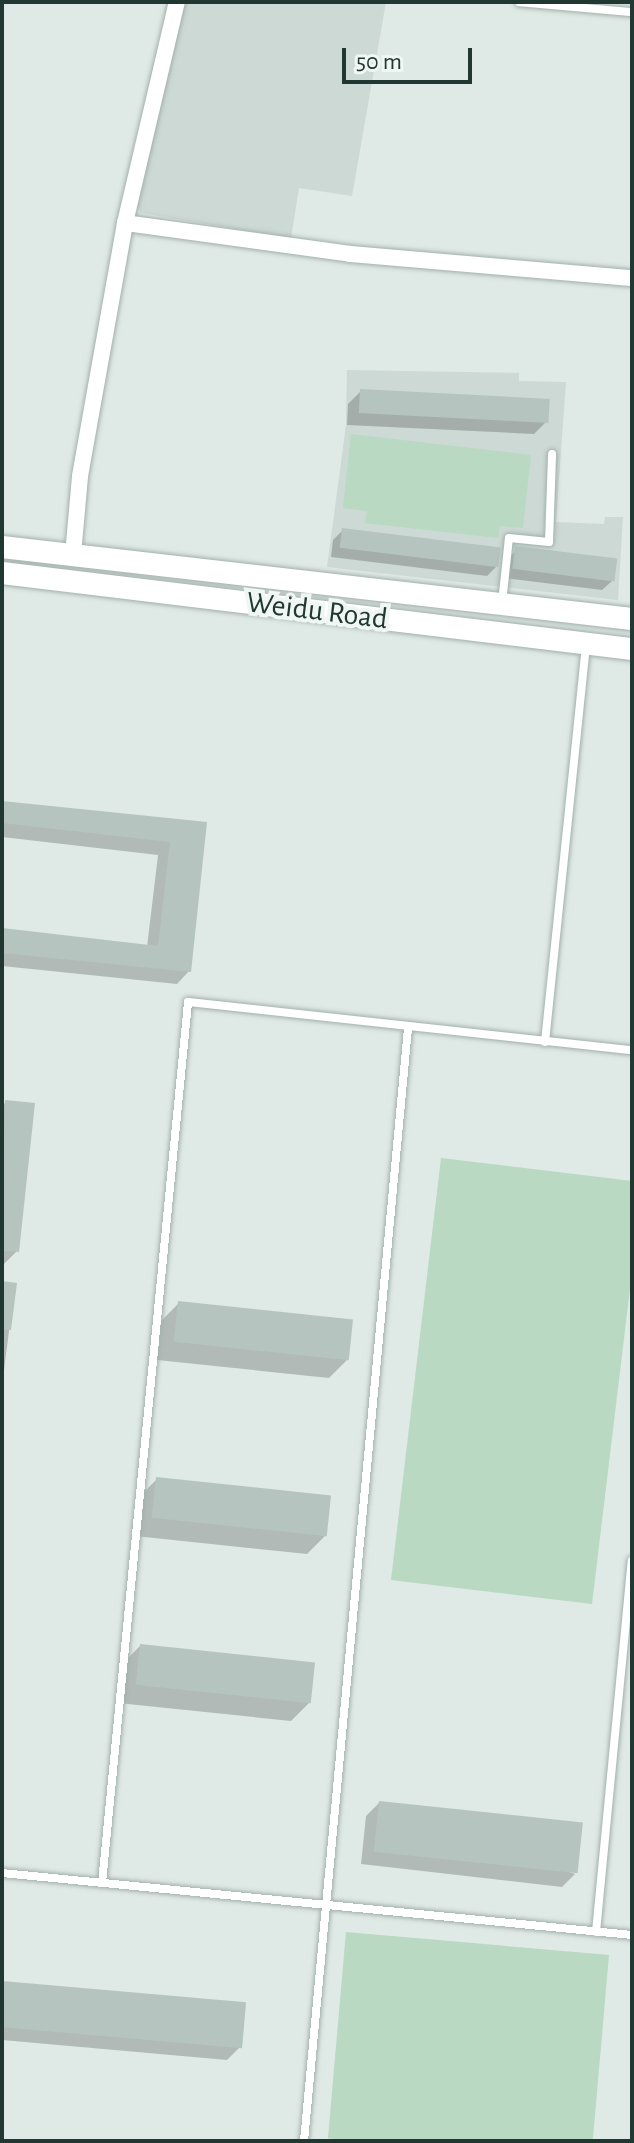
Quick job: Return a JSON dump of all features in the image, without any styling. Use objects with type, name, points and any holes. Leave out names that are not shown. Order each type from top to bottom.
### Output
[{"type":"main road","name":"Weidu Road","points":[[2,547],[632,619]]},
{"type":"main road","name":"Weidu Road","points":[[2,573],[632,649]]},
{"type":"street","points":[[73,555],[80,476],[125,223],[177,2]]},
{"type":"street","points":[[125,223],[350,254],[632,278]]},
{"type":"lane","points":[[519,2],[632,12]]},
{"type":"lane","points":[[502,604],[509,538],[549,542],[552,454]]},
{"type":"lane","points":[[545,1042],[586,644]]},
{"type":"lane","points":[[102,1883],[188,1002],[632,1050]]},
{"type":"lane","points":[[304,2141],[408,1028]]},
{"type":"lane","points":[[596,1932],[632,1561]]},
{"type":"lane","points":[[2,1873],[632,1935]]},
{"type":"shaded area","points":[[184,2],[386,2],[352,196],[299,188],[291,238],[141,213],[137,207]]},
{"type":"shaded area","points":[[347,370],[519,373],[519,381],[566,382],[556,522],[604,524],[605,517],[623,517],[618,600],[327,567],[346,425]]},
{"type":"green space","points":[[351,434],[531,455],[523,528],[500,526],[498,538],[365,523],[367,511],[343,508]]},
{"type":"green space","points":[[441,1158],[632,1181],[632,1272],[592,1604],[391,1580]]},
{"type":"green space","points":[[346,1932],[609,1955],[593,2141],[360,2141],[328,2138]]},
{"type":"building","points":[[360,389],[550,399],[548,423],[359,413]]},
{"type":"building","points":[[342,528],[501,547],[498,567],[340,548]]},
{"type":"building","points":[[515,546],[617,559],[614,581],[512,569]]},
{"type":"building","points":[[2,801],[207,822],[191,972],[2,953],[2,928],[158,946],[170,842],[2,823]]},
{"type":"building","points":[[5,1100],[35,1103],[19,1252],[2,1251]]},
{"type":"building","points":[[2,1281],[17,1283],[11,1330],[2,1329]]},
{"type":"building","points":[[178,1301],[353,1319],[349,1360],[174,1342]]},
{"type":"building","points":[[156,1477],[331,1495],[327,1536],[152,1518]]},
{"type":"building","points":[[140,1644],[315,1662],[311,1703],[136,1685]]},
{"type":"building","points":[[379,1801],[583,1822],[578,1873],[374,1852]]},
{"type":"building","points":[[2,1981],[246,2002],[242,2048],[2,2027]]}]
